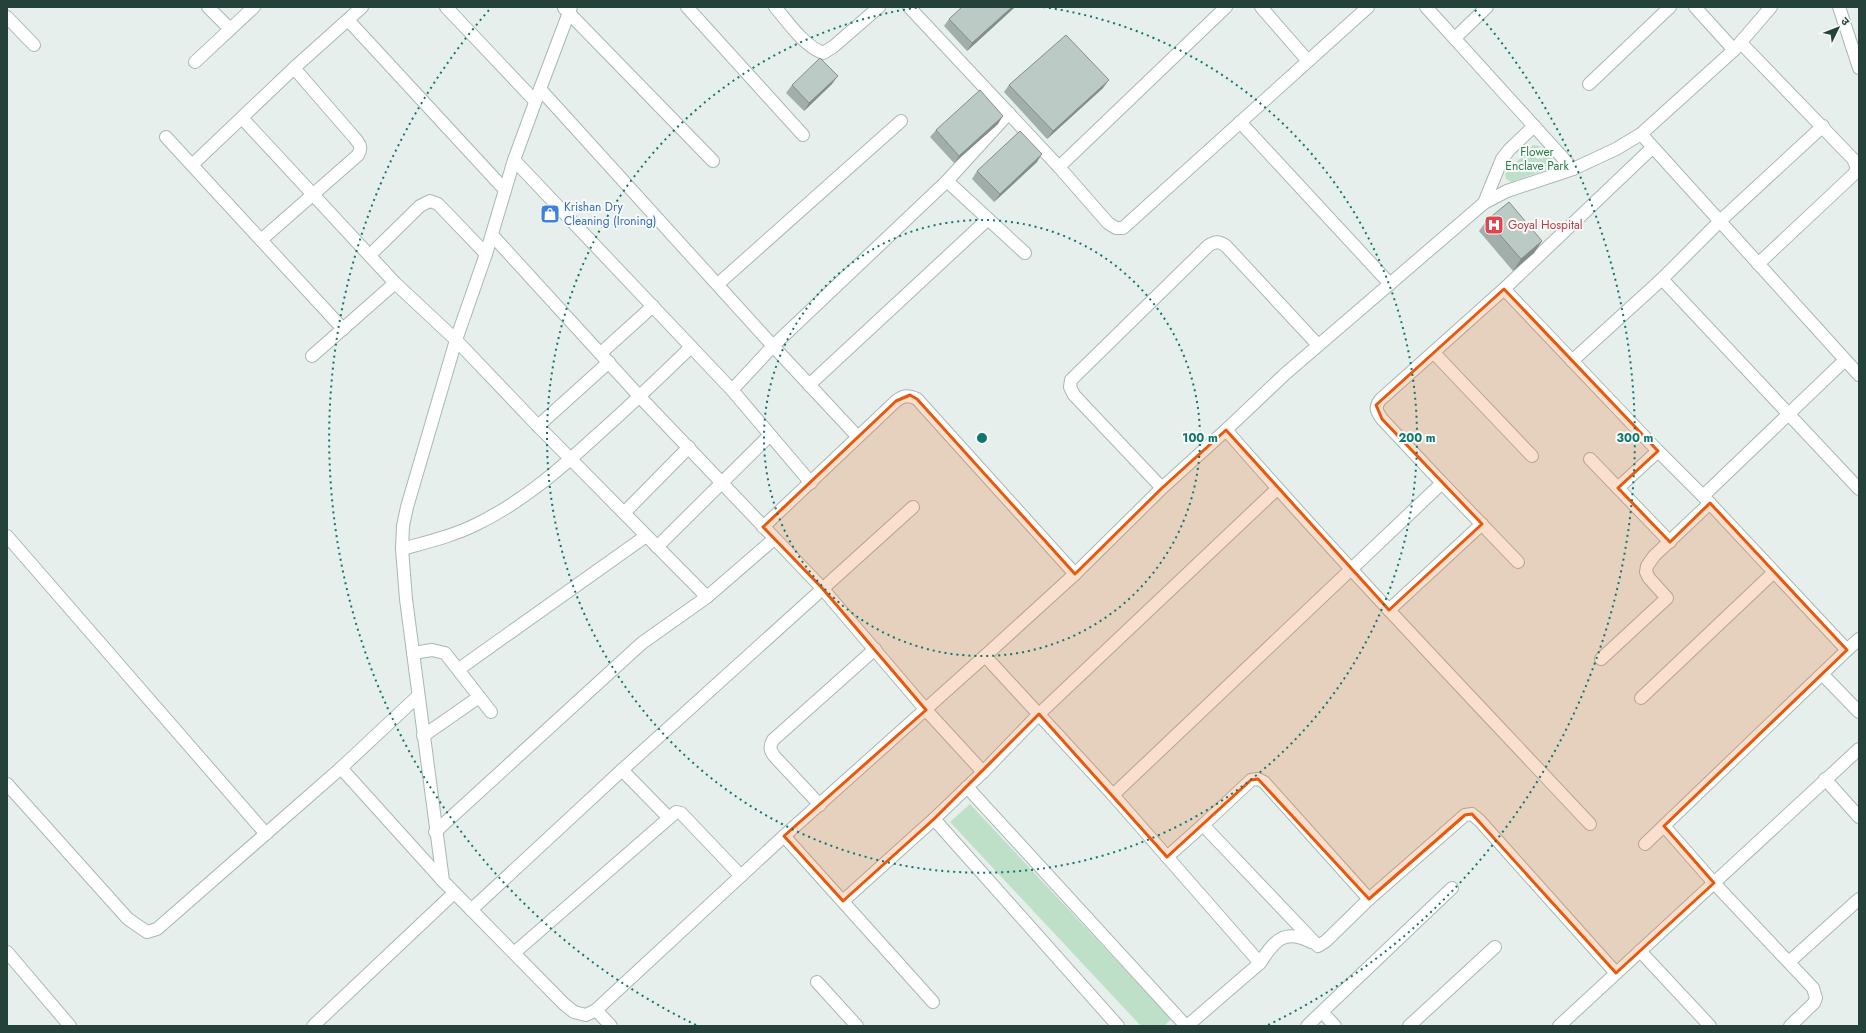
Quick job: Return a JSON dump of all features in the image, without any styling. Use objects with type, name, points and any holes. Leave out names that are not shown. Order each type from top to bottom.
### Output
[{"type":"street","points":[[208,7],[230,29]]},
{"type":"street","points":[[195,62],[254,7]]},
{"type":"street","points":[[192,165],[294,68],[362,7]]},
{"type":"street","points":[[446,7],[535,101]]},
{"type":"street","points":[[687,7],[803,135]]},
{"type":"street","points":[[775,7],[814,50],[823,53],[833,47],[879,7]]},
{"type":"street","points":[[909,7],[1009,113],[1108,223],[1116,228],[1123,228],[1368,7]]},
{"type":"street","points":[[1059,168],[1226,7]]},
{"type":"street","points":[[1261,7],[1308,61]]},
{"type":"street","points":[[1426,7],[1573,169]]},
{"type":"street","points":[[1455,38],[1487,7]]},
{"type":"street","points":[[1589,84],[1670,7]]},
{"type":"street","points":[[1695,7],[1823,126],[1853,159],[1857,168],[1854,174],[1758,264]]},
{"type":"street","points":[[341,768],[454,893],[564,1004],[574,1012],[586,1015],[596,1010],[740,876],[926,710],[1075,574],[1162,488],[1318,346],[1484,203],[1507,191],[1573,169],[1616,149],[1641,134],[1737,46],[1771,7]]},
{"type":"street","points":[[1839,7],[1859,68]]},
{"type":"street","points":[[443,881],[435,832],[413,653],[402,549],[403,526],[407,507],[456,340],[486,254],[514,160],[568,9],[713,161]]},
{"type":"street","points":[[7,17],[34,45]]},
{"type":"street","points":[[348,20],[505,190]]},
{"type":"street","points":[[261,240],[358,155],[361,150],[360,144],[294,68]]},
{"type":"street","points":[[540,89],[773,346],[857,436]]},
{"type":"street","points":[[732,390],[773,346],[947,181],[1009,113]]},
{"type":"street","points":[[242,118],[395,283],[456,340],[538,426],[708,598]]},
{"type":"street","points":[[718,284],[901,121]]},
{"type":"street","points":[[1240,122],[1390,284]]},
{"type":"street","points":[[1484,203],[1502,159],[1509,150],[1534,126]]},
{"type":"street","points":[[1572,360],[1662,279],[1720,221],[1823,126]]},
{"type":"street","points":[[1641,134],[1652,148],[1859,375]]},
{"type":"street","points":[[166,137],[343,329]]},
{"type":"street","points":[[1518,562],[1382,420],[1376,411],[1376,405],[1504,289],[1652,148]]},
{"type":"street","points":[[514,160],[732,390],[811,483]]},
{"type":"street","points":[[947,181],[1025,253]]},
{"type":"street","points":[[370,255],[420,206],[430,201],[438,204],[486,254]]},
{"type":"street","points":[[809,385],[988,219]]},
{"type":"street","points":[[492,234],[640,397],[822,588],[926,710],[983,772]]},
{"type":"street","points":[[1162,488],[1074,395],[1070,387],[1071,380],[1208,246],[1214,242],[1220,242],[1226,246],[1318,346]]},
{"type":"street","points":[[1662,279],[1859,489]]},
{"type":"street","points":[[312,356],[395,283]]},
{"type":"street","points":[[1504,289],[1658,451],[1706,499],[1847,650]]},
{"type":"street","points":[[601,353],[653,306]]},
{"type":"street","points":[[402,549],[476,525],[528,495],[571,459],[640,397],[691,346]]},
{"type":"street","points":[[1434,353],[1532,456]]},
{"type":"street","points":[[1601,659],[1667,598],[1649,578],[1646,572],[1647,566],[1654,556],[1670,542],[1706,499],[1845,360]]},
{"type":"street","points":[[538,426],[609,362]]},
{"type":"street","points":[[763,527],[811,483],[857,436],[903,396],[910,396],[917,399],[1075,574]]},
{"type":"street","points":[[1226,430],[1277,489],[1590,824]]},
{"type":"street","points":[[657,547],[770,435]]},
{"type":"street","points":[[624,513],[689,447]]},
{"type":"street","points":[[1618,488],[1658,451]]},
{"type":"street","points":[[1590,459],[1670,542]]},
{"type":"street","points":[[1113,795],[1442,483]]},
{"type":"street","points":[[843,901],[968,787],[1039,714],[1277,489]]},
{"type":"street","points":[[471,910],[822,588],[914,507]]},
{"type":"street","points":[[1389,610],[1482,524]]},
{"type":"street","points":[[7,536],[266,834]]},
{"type":"street","points":[[459,669],[646,536]]},
{"type":"street","points":[[435,832],[642,643],[708,598],[774,539]]},
{"type":"street","points":[[1641,698],[1774,572]]},
{"type":"street","points":[[1645,844],[1859,639]]},
{"type":"street","points":[[820,805],[775,757],[771,752],[770,745],[773,740],[875,649]]},
{"type":"street","points":[[413,653],[432,650],[445,653],[459,669],[491,712]]},
{"type":"street","points":[[985,656],[1113,795],[1260,963]]},
{"type":"street","points":[[1822,674],[1859,712]]},
{"type":"street","points":[[7,784],[128,919],[147,932],[157,929],[341,768],[418,696]]},
{"type":"street","points":[[423,736],[480,697]]},
{"type":"street","points":[[1559,1026],[1859,749]]},
{"type":"street","points":[[622,770],[668,817]]},
{"type":"street","points":[[1167,857],[1251,780],[1258,778],[1264,782],[1369,898]]},
{"type":"street","points":[[1825,779],[1859,817]]},
{"type":"street","points":[[968,787],[1186,1026],[1260,963],[1277,940],[1285,937],[1301,937],[1318,946]]},
{"type":"street","points":[[514,953],[668,817],[676,812],[681,813],[740,876]]},
{"type":"street","points":[[1318,946],[1326,941],[1369,898],[1465,815],[1472,814],[1480,821],[1616,973]]},
{"type":"street","points":[[934,819],[1118,1026]]},
{"type":"street","points":[[1203,824],[1318,946]]},
{"type":"street","points":[[1664,826],[1813,988],[1816,998],[1814,1003],[1790,1026]]},
{"type":"street","points":[[784,836],[933,1002]]},
{"type":"street","points":[[1307,1026],[1452,888]]},
{"type":"street","points":[[313,1026],[454,893]]},
{"type":"street","points":[[1789,962],[1859,899]]},
{"type":"street","points":[[1410,1026],[1495,947]]},
{"type":"street","points":[[1640,951],[1710,1026]]},
{"type":"street","points":[[7,952],[70,1026]]},
{"type":"street","points":[[817,982],[857,1026]]},
{"type":"street","points":[[596,1010],[611,1026]]},
{"type":"street","points":[[1322,1012],[1335,1026]]},
{"type":"highlighted area","points":[[1504,289],[1658,451],[1618,488],[1670,542],[1710,503],[1847,650],[1664,826],[1714,883],[1616,973],[1472,814],[1465,815],[1369,899],[1258,779],[1251,780],[1167,857],[1039,714],[934,819],[843,901],[784,836],[926,710],[822,588],[763,527],[896,401],[910,395],[917,399],[1075,574],[1162,488],[1226,430],[1389,610],[1482,524],[1382,419],[1376,405]]},
{"type":"green space","name":"Flower Enclave Park","points":[[1533,145],[1543,148],[1547,152],[1553,161],[1551,168],[1511,182],[1506,179],[1505,174]]},
{"type":"green space","points":[[970,804],[1171,1019],[1164,1026],[1141,1026],[950,822]]},
{"type":"building","points":[[962,7],[1012,7],[972,43],[949,19]]},
{"type":"building","points":[[1066,35],[1109,80],[1053,131],[1009,85]]},
{"type":"building","points":[[820,58],[838,76],[809,103],[792,85]]},
{"type":"building","points":[[980,90],[1003,116],[959,156],[936,130]]},
{"type":"building","points":[[1020,131],[1042,154],[1000,194],[977,171]]},
{"type":"building","points":[[1509,202],[1542,241],[1521,259],[1487,220]]},
{"type":"place","name":"Krishan Dry Cleaning (Ironing)","points":[[550,214]]},
{"type":"place","name":"Goyal Hospital","points":[[1494,225]]}]
